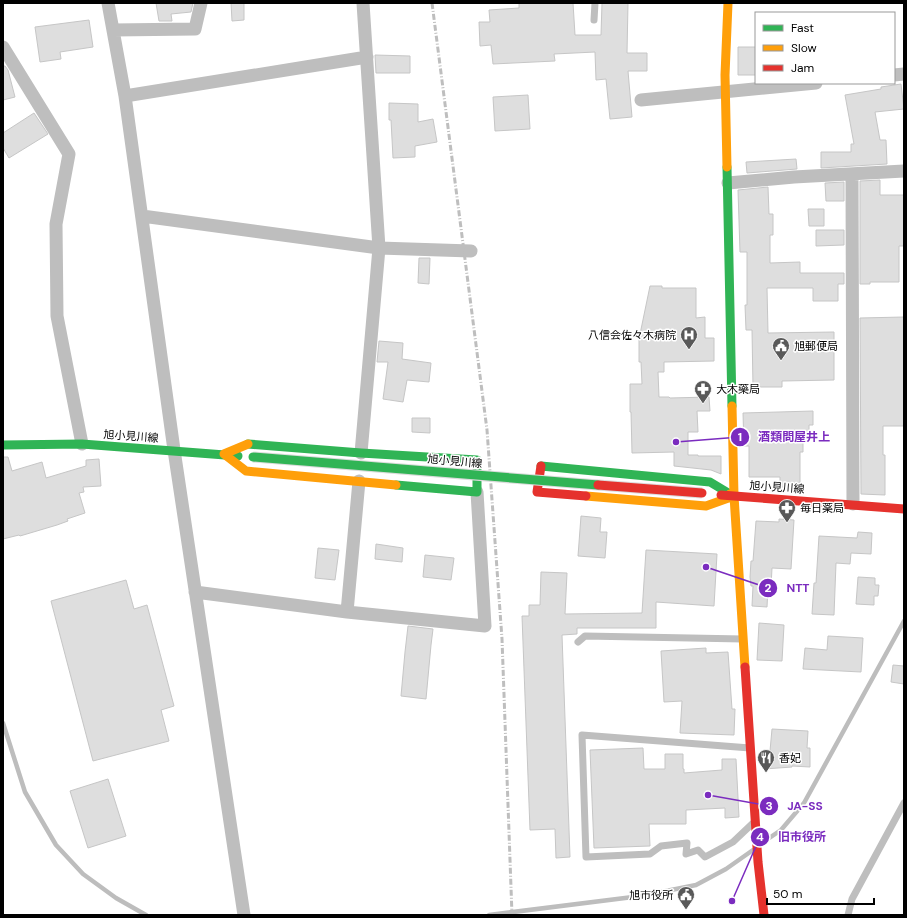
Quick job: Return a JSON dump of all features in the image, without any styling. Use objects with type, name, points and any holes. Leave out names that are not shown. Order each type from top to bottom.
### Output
[{"type":"main road","points":[[728,3],[726,92],[734,496],[755,822],[764,915]]},
{"type":"main road","name":"旭小見川線","points":[[3,445],[82,444],[174,450],[904,509]]},
{"type":"main road","points":[[248,444],[477,460],[478,492],[246,470],[224,454],[248,444]]},
{"type":"main road","points":[[541,466],[710,482],[734,496],[706,506],[537,492],[541,466]]},
{"type":"street","points":[[108,3],[125,96],[174,450],[244,915]]},
{"type":"street","points":[[113,30],[195,28],[201,3]]},
{"type":"street","points":[[361,453],[379,248],[364,3]]},
{"type":"street","points":[[3,47],[69,154],[56,224],[57,316],[82,444]]},
{"type":"street","points":[[125,96],[367,57]]},
{"type":"street","points":[[641,100],[806,84]]},
{"type":"street","points":[[728,183],[794,177],[904,171]]},
{"type":"street","points":[[852,174],[853,504]]},
{"type":"street","points":[[142,216],[379,248],[471,251]]},
{"type":"street","points":[[347,612],[359,481]]},
{"type":"street","points":[[195,592],[347,612],[485,626],[478,492]]},
{"type":"lane","points":[[594,20],[595,3]]},
{"type":"lane","points":[[578,642],[585,636],[744,639]]},
{"type":"lane","points":[[751,748],[582,735],[586,857],[650,854],[661,846],[687,844],[686,854],[698,850],[705,857],[733,842],[755,822]]},
{"type":"lane","points":[[848,915],[852,899],[904,802]]},
{"type":"building","points":[[156,3],[193,3],[191,12],[171,14],[172,21],[159,21]]},
{"type":"building","points":[[231,3],[244,3],[244,20],[232,21]]},
{"type":"building","points":[[519,3],[573,3],[575,35],[601,35],[602,3],[628,3],[627,53],[647,53],[647,71],[628,71],[632,117],[610,119],[606,79],[596,80],[595,52],[554,54],[555,61],[493,64],[491,45],[480,46],[479,22],[490,22],[489,10],[519,8]]},
{"type":"building","points":[[89,20],[93,47],[60,52],[61,59],[40,62],[35,27]]},
{"type":"building","points":[[738,47],[755,47],[755,75],[738,75]]},
{"type":"building","points":[[375,55],[410,56],[410,73],[376,73]]},
{"type":"building","points":[[3,66],[5,66],[8,70],[15,97],[3,100]]},
{"type":"building","points":[[901,84],[904,109],[875,112],[880,140],[886,140],[887,164],[821,168],[821,152],[851,152],[851,144],[854,144],[845,95]]},
{"type":"building","points":[[528,95],[530,129],[495,131],[493,97]]},
{"type":"building","points":[[389,103],[418,104],[418,122],[433,119],[437,142],[415,146],[415,157],[393,158],[391,120],[389,120]]},
{"type":"building","points":[[34,113],[48,134],[9,158],[3,148],[3,133]]},
{"type":"building","points":[[796,159],[797,169],[747,173],[746,162]]},
{"type":"building","points":[[880,180],[880,195],[904,195],[904,246],[899,246],[899,282],[870,282],[870,284],[860,284],[860,181]]},
{"type":"building","points":[[844,182],[844,201],[826,201],[825,183]]},
{"type":"building","points":[[768,187],[769,214],[773,214],[773,235],[770,235],[770,263],[800,262],[800,273],[844,273],[844,284],[838,284],[838,301],[813,301],[813,288],[767,288],[768,333],[834,332],[834,380],[782,381],[782,387],[753,387],[752,330],[746,330],[745,305],[747,305],[747,252],[740,252],[738,190]]},
{"type":"building","points":[[808,209],[824,209],[824,226],[809,226]]},
{"type":"building","points":[[816,230],[844,230],[844,245],[816,246]]},
{"type":"building","points":[[419,258],[430,258],[429,284],[418,283]]},
{"type":"building","points":[[650,286],[662,286],[662,288],[696,288],[696,318],[705,317],[705,338],[714,338],[714,361],[664,362],[664,372],[658,372],[659,397],[709,397],[710,411],[697,411],[698,432],[688,432],[688,455],[721,456],[721,474],[711,470],[674,466],[674,452],[632,453],[630,384],[642,384],[641,362],[639,362],[639,339]]},
{"type":"building","points":[[904,317],[904,426],[883,426],[885,495],[861,494],[860,318]]},
{"type":"building","points":[[379,341],[403,343],[402,359],[431,363],[429,382],[407,380],[403,402],[383,399],[388,362],[377,362]]},
{"type":"building","points":[[813,411],[813,425],[809,425],[809,432],[803,433],[803,452],[800,452],[800,487],[780,487],[780,477],[749,477],[749,446],[744,446],[743,413]]},
{"type":"building","points":[[412,418],[430,418],[430,433],[412,432]]},
{"type":"building","points":[[3,457],[8,457],[12,471],[42,462],[46,478],[86,466],[86,460],[99,459],[101,486],[83,487],[84,492],[79,493],[85,513],[67,519],[68,521],[57,525],[20,536],[3,539]]},
{"type":"building","points":[[581,516],[601,518],[600,532],[607,532],[605,558],[578,556]]},
{"type":"building","points":[[779,519],[794,520],[791,569],[772,568],[771,587],[768,587],[767,607],[752,606],[753,586],[751,586],[750,577],[751,561],[753,561],[756,521],[779,522]]},
{"type":"building","points":[[858,532],[872,533],[871,554],[851,553],[850,564],[836,563],[834,615],[812,614],[814,583],[816,583],[819,536],[857,538]]},
{"type":"building","points":[[376,544],[403,548],[402,562],[375,559]]},
{"type":"building","points":[[318,548],[339,550],[335,580],[315,578]]},
{"type":"building","points":[[646,550],[717,554],[714,606],[656,602],[656,628],[577,628],[577,634],[562,635],[570,857],[556,858],[555,829],[530,830],[522,616],[529,616],[529,605],[540,605],[541,572],[567,573],[565,614],[642,613]]},
{"type":"building","points":[[425,555],[454,558],[451,580],[423,577]]},
{"type":"building","points":[[858,577],[875,578],[875,585],[879,585],[878,596],[874,596],[874,605],[856,604]]},
{"type":"building","points":[[126,580],[134,609],[147,605],[174,706],[161,710],[169,741],[93,761],[51,601]]},
{"type":"building","points":[[759,623],[784,625],[782,661],[757,660]]},
{"type":"building","points":[[408,626],[433,629],[426,699],[401,696]]},
{"type":"building","points":[[828,636],[863,638],[861,672],[803,669],[805,648],[827,650]]},
{"type":"building","points":[[706,648],[706,653],[728,652],[732,709],[735,709],[734,735],[680,733],[682,701],[664,702],[661,651]]},
{"type":"building","points":[[893,665],[904,666],[904,684],[891,682]]},
{"type":"building","points":[[772,729],[808,731],[807,748],[810,748],[810,767],[792,766],[764,769],[763,751],[770,751]]},
{"type":"building","points":[[643,748],[644,769],[665,769],[665,754],[683,754],[684,773],[722,770],[722,759],[736,759],[739,817],[725,818],[725,808],[686,810],[686,824],[649,824],[650,846],[594,848],[590,750]]},
{"type":"building","points":[[108,779],[126,836],[88,848],[70,791]]},
{"type":"waterway","points":[[762,843],[781,830],[804,803],[904,621]]},
{"type":"waterway","points":[[3,723],[25,792],[56,845],[83,874],[116,898],[146,915]]},
{"type":"waterway","points":[[489,915],[641,896],[696,885],[726,869],[753,850]]},
{"type":"railway","points":[[432,3],[487,430],[502,639],[512,915]]},
{"type":"traffic: fast","points":[[727,167],[732,406]]},
{"type":"traffic: fast","points":[[3,445],[82,444],[238,456]]},
{"type":"traffic: fast","points":[[248,444],[477,460],[477,492],[396,485]]},
{"type":"traffic: fast","points":[[253,457],[598,485]]},
{"type":"traffic: fast","points":[[541,466],[710,482],[730,494]]},
{"type":"traffic: slow","points":[[727,167],[725,75],[728,3]]},
{"type":"traffic: slow","points":[[732,406],[734,496],[745,667]]},
{"type":"traffic: slow","points":[[248,444],[224,454],[246,471],[396,485]]},
{"type":"traffic: slow","points":[[586,496],[706,506],[734,496],[730,494]]},
{"type":"traffic: jam","points":[[541,466],[537,492],[586,496]]},
{"type":"traffic: jam","points":[[598,485],[702,493]]},
{"type":"traffic: jam","points":[[721,495],[904,509]]},
{"type":"traffic: jam","points":[[745,667],[758,862],[764,915]]},
{"type":"place","name":"八信会佐々木病院","points":[[689,350]]},
{"type":"place","name":"旭郵便局","points":[[781,361]]},
{"type":"place","name":"大木藥局","points":[[703,404]]},
{"type":"place","name":"酒類問屋井上","points":[[676,442]]},
{"type":"place","name":"毎日薬局","points":[[787,523]]},
{"type":"place","name":"NTT","points":[[706,567]]},
{"type":"place","name":"香妃","points":[[766,773]]},
{"type":"place","name":"JA-SS","points":[[708,795]]},
{"type":"place","name":"旧市役所","points":[[732,901]]},
{"type":"place","name":"旭市役所","points":[[686,910]]}]
